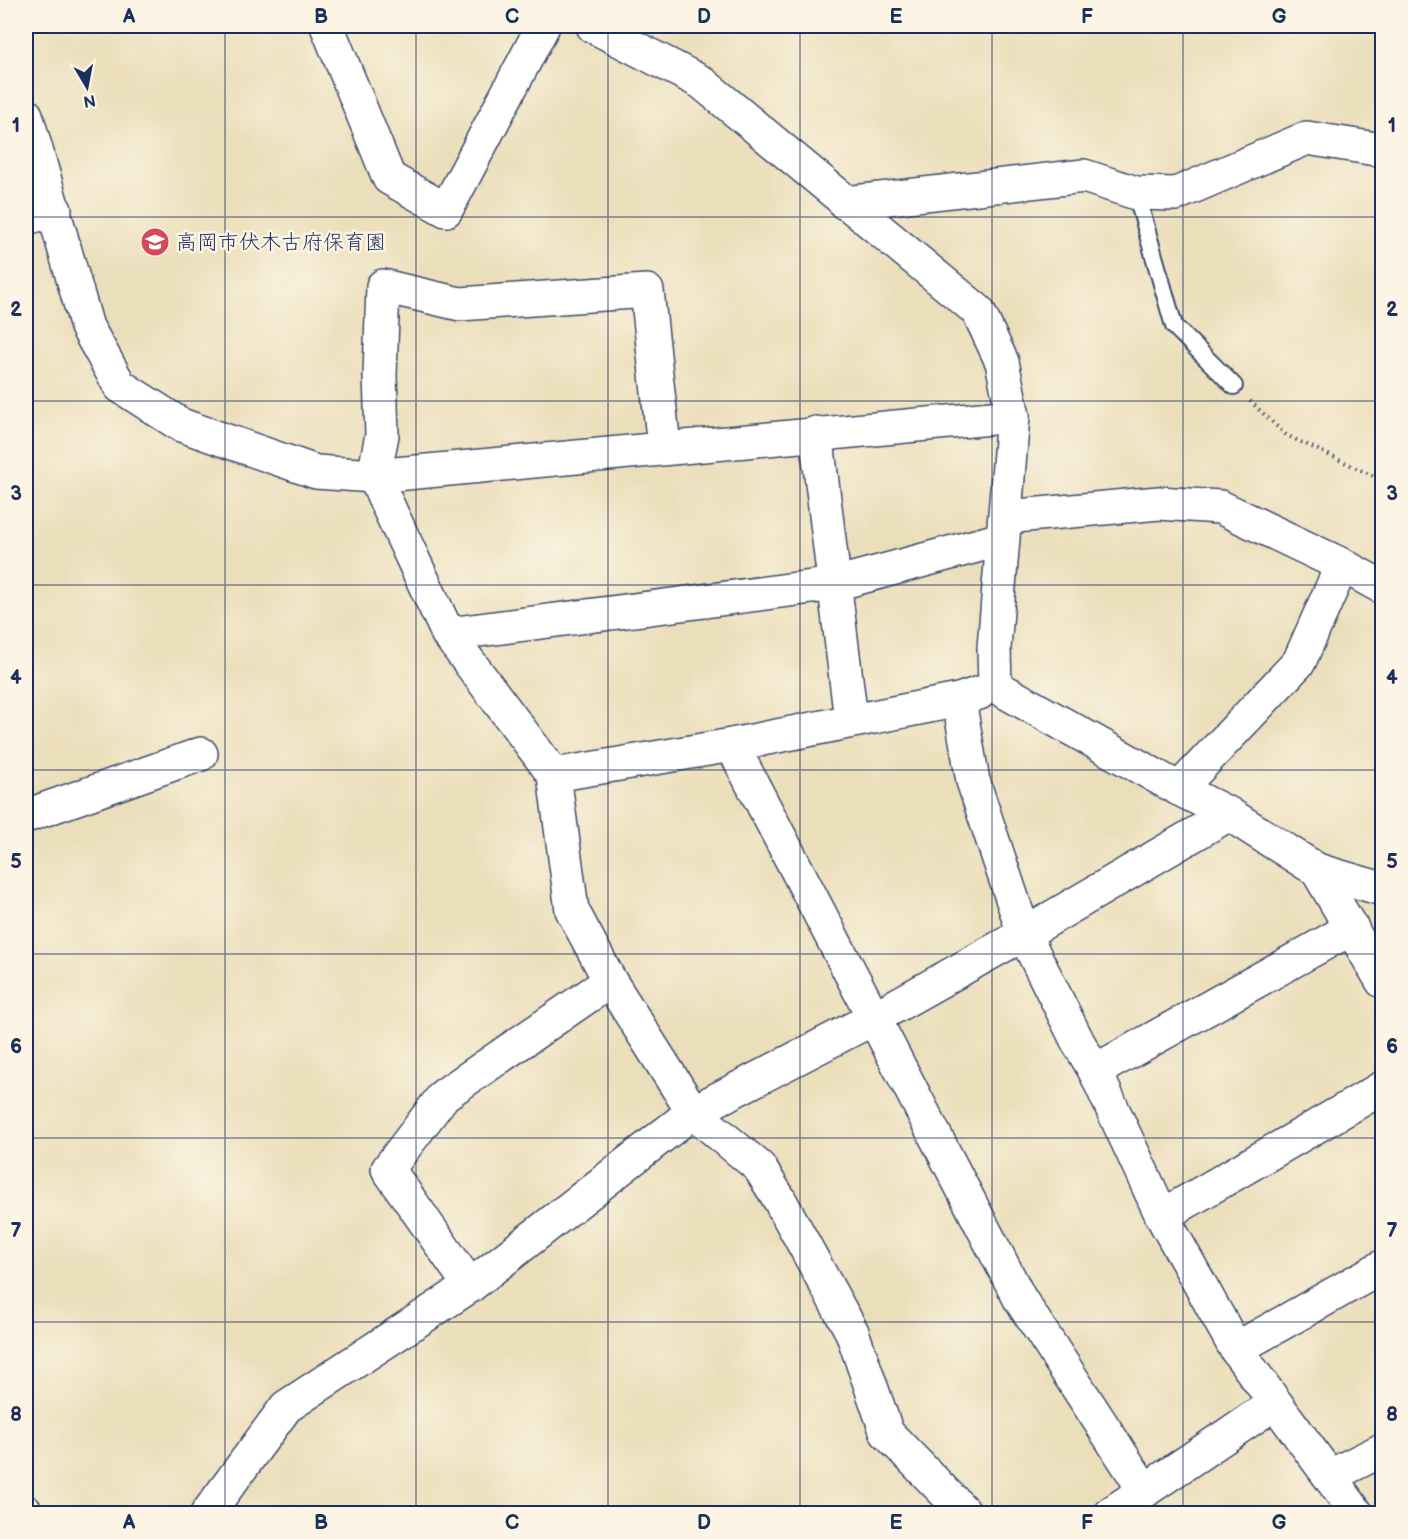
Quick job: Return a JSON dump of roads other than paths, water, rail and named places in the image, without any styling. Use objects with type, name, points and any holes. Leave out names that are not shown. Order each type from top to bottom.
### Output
[{"type":"street","points":[[327,26],[389,178],[446,210],[543,26]]},
{"type":"street","points":[[593,26],[701,82],[978,311],[1002,362],[1013,416],[994,648],[995,686]]},
{"type":"street","points":[[26,115],[40,214],[87,327],[120,386],[181,425],[316,472],[374,476],[1013,416]]},
{"type":"street","points":[[845,203],[1084,176],[1136,193],[1176,194],[1307,138],[1383,150]]},
{"type":"street","points":[[664,447],[648,291],[460,304],[383,286],[380,375],[382,435],[374,476],[448,634],[554,775],[572,910],[610,981],[693,1112],[759,1167],[778,1197],[852,1332],[887,1433],[966,1514]]},
{"type":"street","points":[[816,434],[851,720]]},
{"type":"street","points":[[448,634],[835,584],[1004,528],[1159,504],[1220,507],[1383,587]]},
{"type":"street","points":[[1179,789],[1299,662],[1342,565]]},
{"type":"street","points":[[554,775],[732,745],[959,700],[995,686]]},
{"type":"street","points":[[995,686],[1179,789],[1229,814],[1317,870],[1383,889]]},
{"type":"street","points":[[959,700],[974,781],[1024,934],[1095,1071],[1162,1216],[1236,1349],[1357,1514]]},
{"type":"street","points":[[732,745],[1020,1299],[1145,1491]]},
{"type":"street","points":[[26,816],[201,754]]},
{"type":"street","points":[[207,1514],[286,1407],[470,1286],[693,1112],[874,1018],[1024,934],[1229,814]]},
{"type":"street","points":[[1317,870],[1383,981]]},
{"type":"street","points":[[1095,1071],[1352,927]]},
{"type":"street","points":[[470,1286],[388,1169],[444,1095],[610,981]]},
{"type":"street","points":[[1162,1216],[1383,1088]]},
{"type":"street","points":[[1236,1349],[1383,1267]]},
{"type":"street","points":[[1110,1514],[1275,1403]]},
{"type":"street","points":[[1330,1476],[1383,1450]]},
{"type":"lane","points":[[1136,193],[1174,326],[1234,386]]},
{"type":"place","name":"高岡市伏木古府保育園","points":[[155,242]]}]
